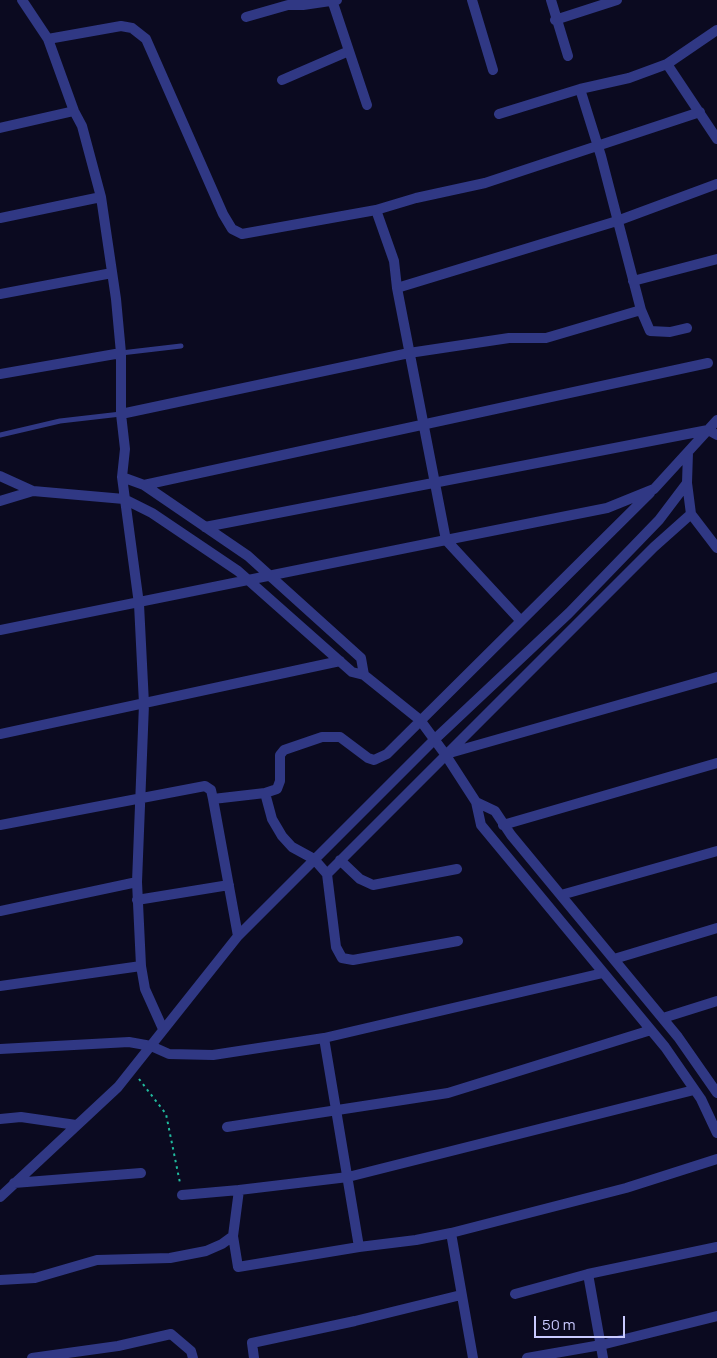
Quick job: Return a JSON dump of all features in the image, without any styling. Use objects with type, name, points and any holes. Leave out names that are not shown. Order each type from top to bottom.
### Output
[{"type":"street","points":[[22,0],[48,39],[74,111],[82,126],[101,197],[112,273],[120,353],[121,414],[125,449],[122,476],[139,604],[144,704],[137,900],[145,989],[164,1030]]},
{"type":"street","points":[[472,0],[493,70]]},
{"type":"street","points":[[551,0],[555,20],[568,56]]},
{"type":"street","points":[[555,20],[617,0]]},
{"type":"street","points":[[246,17],[288,5],[334,1],[368,105]]},
{"type":"street","points":[[48,39],[121,26],[132,28],[146,39],[232,229],[242,234],[376,210],[416,198],[485,183],[597,144],[700,112]]},
{"type":"street","points":[[499,114],[580,90],[629,78],[667,64],[717,30]]},
{"type":"street","points":[[282,80],[349,51]]},
{"type":"street","points":[[667,64],[717,139]]},
{"type":"street","points":[[580,90],[597,144],[641,310],[650,331],[670,332],[688,328]]},
{"type":"street","points":[[0,128],[74,111]]},
{"type":"street","points":[[397,288],[617,221],[717,184]]},
{"type":"street","points":[[0,218],[101,197]]},
{"type":"street","points":[[376,210],[394,261],[397,288],[446,540],[520,620]]},
{"type":"street","points":[[633,281],[717,260]]},
{"type":"street","points":[[0,294],[112,273]]},
{"type":"street","points":[[121,414],[410,353],[509,338],[546,338],[641,310]]},
{"type":"street","points":[[0,374],[120,353]]},
{"type":"street","points":[[144,485],[708,363]]},
{"type":"street","points":[[213,799],[265,793],[277,789],[280,781],[280,755],[284,750],[332,736],[340,737],[368,758],[380,759],[654,489],[688,452],[712,433],[717,420]]},
{"type":"street","points":[[205,527],[434,481],[712,433]]},
{"type":"street","points":[[688,452],[687,483],[691,514],[717,548]]},
{"type":"street","points":[[0,476],[33,491],[124,499],[152,513],[248,580],[352,672],[364,675],[420,720],[476,802],[481,825],[651,1030],[694,1090],[717,1133]]},
{"type":"street","points":[[122,476],[144,485],[248,556],[361,658],[364,675]]},
{"type":"street","points":[[0,1197],[118,1087],[238,936],[434,740],[569,613],[659,520],[687,483]]},
{"type":"street","points":[[0,630],[139,604],[248,580],[607,508],[654,489]]},
{"type":"street","points":[[0,500],[33,491]]},
{"type":"street","points":[[327,874],[666,534],[691,514]]},
{"type":"street","points":[[0,734],[340,661]]},
{"type":"street","points":[[445,754],[717,677]]},
{"type":"street","points":[[503,825],[717,763]]},
{"type":"street","points":[[0,825],[205,786],[211,790],[213,799],[238,936]]},
{"type":"street","points":[[265,793],[272,819],[282,836],[292,847],[314,859],[327,874],[336,947],[342,958],[353,960],[458,941]]},
{"type":"street","points":[[476,802],[495,811],[503,825],[713,1079],[717,1093]]},
{"type":"street","points":[[561,895],[717,851]]},
{"type":"street","points":[[340,860],[360,880],[374,886],[457,869]]},
{"type":"street","points":[[0,911],[137,882]]},
{"type":"street","points":[[137,900],[229,885]]},
{"type":"street","points":[[614,959],[717,928]]},
{"type":"street","points":[[0,986],[142,966]]},
{"type":"street","points":[[0,1048],[129,1042],[151,1046],[169,1054],[213,1055],[324,1038],[603,974]]},
{"type":"street","points":[[663,1018],[717,1001]]},
{"type":"street","points":[[227,1127],[448,1093],[651,1030]]},
{"type":"street","points":[[324,1038],[359,1246]]},
{"type":"street","points":[[182,1195],[239,1190],[348,1176],[694,1090]]},
{"type":"street","points":[[0,1119],[21,1117],[76,1125]]},
{"type":"street","points":[[239,1190],[233,1236],[238,1268],[359,1246],[416,1240],[626,1188],[717,1159]]},
{"type":"street","points":[[14,1183],[141,1173]]},
{"type":"street","points":[[450,1232],[473,1358]]},
{"type":"street","points":[[0,1280],[34,1278],[97,1260],[170,1258],[206,1250],[222,1244],[233,1236]]},
{"type":"street","points":[[514,1294],[588,1274],[717,1247]]},
{"type":"street","points":[[588,1274],[604,1358]]},
{"type":"street","points":[[254,1358],[252,1342],[355,1321],[461,1295]]},
{"type":"street","points":[[527,1358],[601,1345],[717,1316]]},
{"type":"street","points":[[32,1358],[118,1346],[170,1334],[191,1351],[193,1358]]},
{"type":"lane","points":[[120,353],[181,346]]},
{"type":"lane","points":[[0,435],[60,421],[121,414]]},
{"type":"path","points":[[131,1070],[166,1114],[182,1195]]}]
